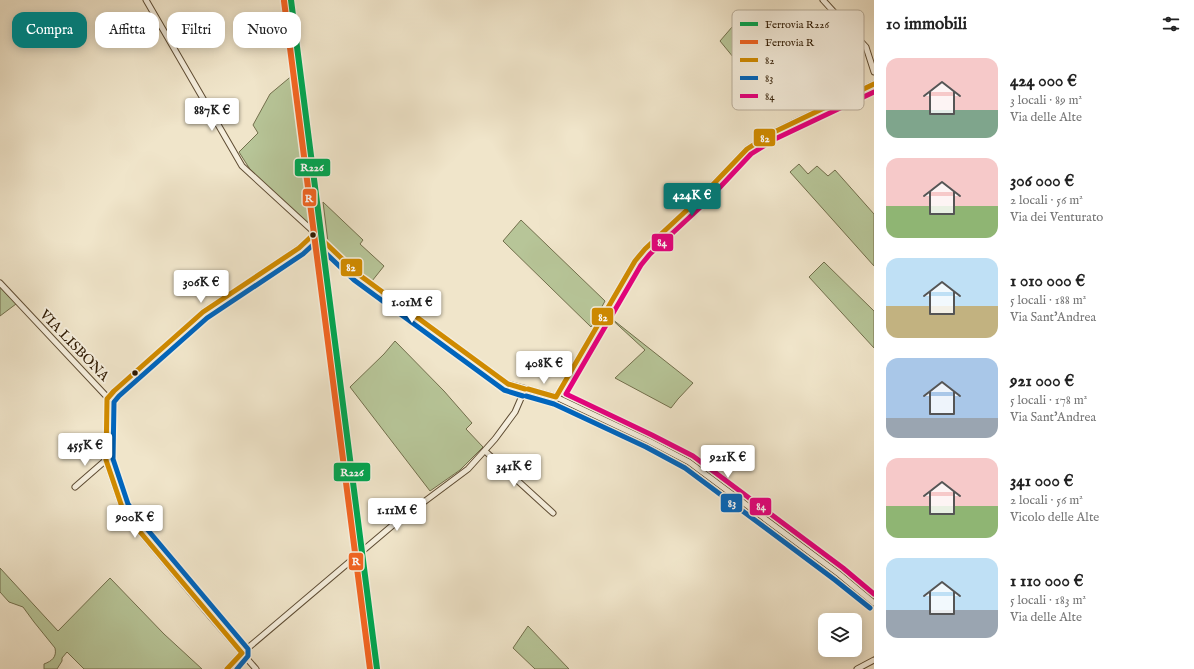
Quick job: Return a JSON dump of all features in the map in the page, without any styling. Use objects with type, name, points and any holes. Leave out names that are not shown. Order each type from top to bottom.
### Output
[{"type":"street","points":[[146,0],[242,166],[316,233],[358,274],[508,384],[556,397],[649,441],[689,462],[839,574],[874,603]]},
{"type":"street","points":[[823,0],[832,10]]},
{"type":"street","points":[[864,45],[874,72]]},
{"type":"street","points":[[864,89],[874,84]]},
{"type":"street","points":[[556,397],[635,261],[645,249],[702,196],[747,149],[772,133],[820,110]]},
{"type":"street","points":[[108,398],[203,312],[299,248],[316,233]]},
{"type":"street","name":"VIA LISBONA","points":[[0,284],[108,398],[106,408],[106,460],[122,507],[130,520],[256,669]]},
{"type":"street","points":[[227,669],[242,654],[392,525],[468,469],[485,451],[515,412],[525,389]]},
{"type":"street","points":[[485,451],[553,513]]},
{"type":"street","points":[[75,487],[106,460]]},
{"type":"street","points":[[857,669],[874,660]]},
{"type":"green space","points":[[732,27],[732,56],[720,41]]},
{"type":"green space","points":[[294,74],[314,229],[253,174],[239,152],[258,133],[253,125],[270,94]]},
{"type":"green space","points":[[799,164],[808,174],[817,166],[828,176],[835,170],[874,214],[874,266],[790,172]]},
{"type":"green space","points":[[323,202],[363,240],[360,244],[384,266],[372,281],[328,242]]},
{"type":"green space","points":[[521,220],[605,301],[591,327],[503,241]]},
{"type":"green space","points":[[824,262],[874,311],[874,348],[809,277]]},
{"type":"green space","points":[[0,287],[16,304],[0,316]]},
{"type":"green space","points":[[607,315],[693,383],[671,408],[615,378],[645,350]]},
{"type":"green space","points":[[395,341],[444,391],[472,423],[466,429],[483,447],[460,470],[430,491],[350,387],[384,354]]},
{"type":"green space","points":[[0,568],[58,631],[110,578],[164,634],[202,669],[84,669],[67,652],[62,658],[62,661],[57,669],[44,669],[44,664],[52,660],[55,656],[55,648],[23,607],[9,602],[0,592]]},
{"type":"green space","points":[[528,626],[569,669],[535,669],[513,648]]},
{"type":"rail line","name":"R226","points":[[291,0],[377,669]]},
{"type":"rail line","name":"R","points":[[284,1],[370,669]]},
{"type":"transit line","name":"82","points":[[864,89],[874,84]]},
{"type":"transit line","name":"84","points":[[864,97],[874,92]]},
{"type":"transit line","name":"82","points":[[528,389],[556,397],[635,261],[645,249],[702,196],[747,149],[772,133],[820,110]]},
{"type":"transit line","name":"84","points":[[836,110],[775,139],[751,154],[707,201],[650,254],[641,265],[566,394],[693,456],[843,568],[874,594]]},
{"type":"transit line","name":"82","points":[[227,669],[242,653],[130,520],[122,507],[106,460],[107,399],[114,391],[203,312],[299,248],[315,233],[358,274],[508,384],[525,389]]},
{"type":"transit line","name":"83","points":[[237,669],[248,656],[248,649],[136,516],[128,504],[113,459],[114,402],[119,396],[207,318],[303,254],[315,243],[354,280],[504,390],[523,396]]},
{"type":"transit line","name":"83","points":[[526,396],[554,404],[646,447],[685,468],[835,580],[870,608]]}]
